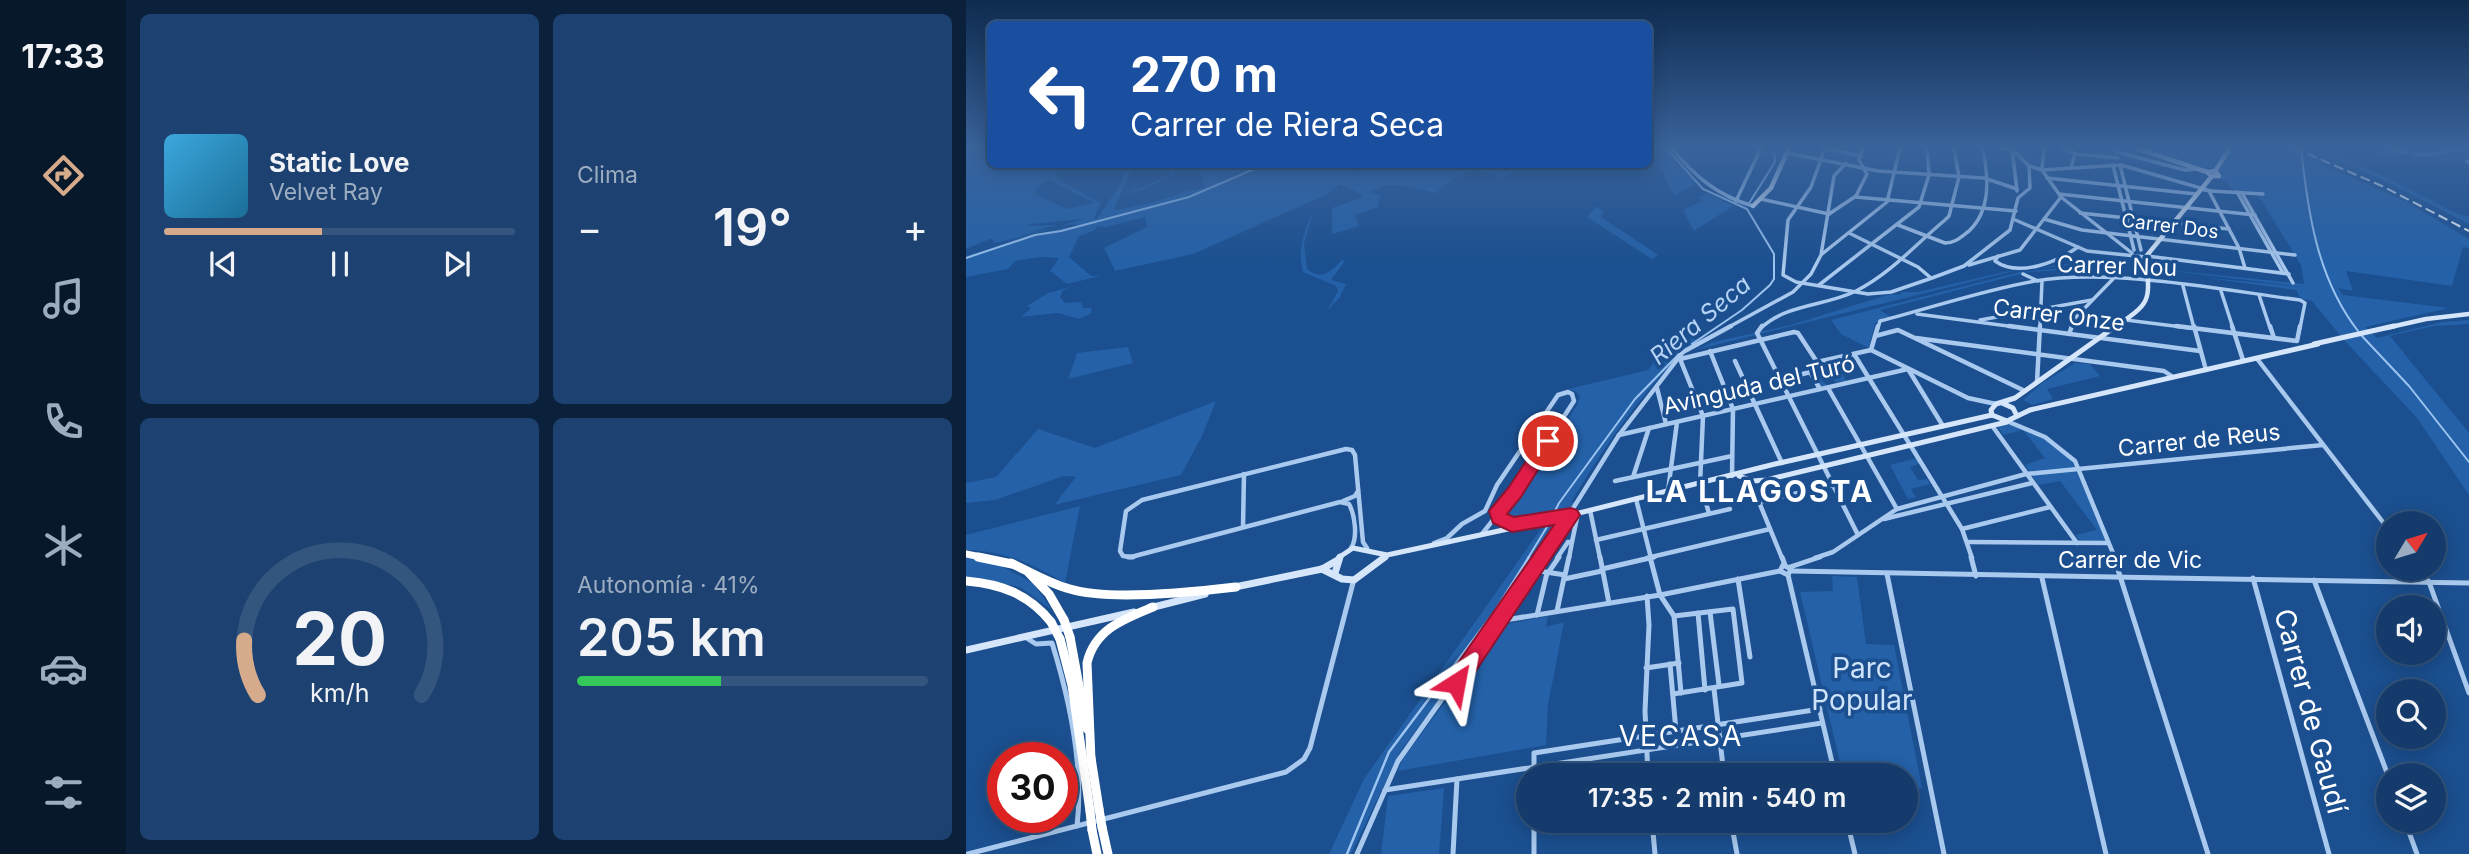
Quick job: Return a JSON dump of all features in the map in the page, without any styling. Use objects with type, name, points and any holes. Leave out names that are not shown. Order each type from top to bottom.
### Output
[{"type":"highway","points":[[966,554],[1011,563],[1060,586],[1092,594],[1201,591],[1236,587]]},
{"type":"highway","points":[[1011,563],[1043,586],[1064,620],[1072,685],[1097,828],[1097,854]]},
{"type":"highway","points":[[966,581],[998,585],[1021,593],[1039,606],[1065,638],[1091,760]]},
{"type":"highway","points":[[1094,810],[1087,663],[1089,652],[1099,636],[1110,627],[1153,607]]},
{"type":"highway","points":[[1097,828],[1108,854]]},
{"type":"main road","points":[[1753,206],[1769,188]]},
{"type":"main road","points":[[1753,475],[1783,463],[1991,413],[1998,404],[2015,398],[2126,320],[2148,300],[2147,256],[2202,190]]},
{"type":"main road","points":[[966,650],[1322,569],[1336,561],[1347,550],[1357,547],[1367,548],[1374,554],[1387,555],[1733,477],[1823,467],[1993,427],[2030,410],[2386,328],[2448,315],[2469,314]]},
{"type":"main road","points":[[2206,370],[2259,358],[2299,343],[2318,344]]},
{"type":"main road","points":[[2015,398],[2017,416]]},
{"type":"main road","points":[[1998,404],[2030,410]]},
{"type":"main road","points":[[1991,413],[2008,422]]},
{"type":"main road","points":[[1374,554],[1374,564]]},
{"type":"main road","points":[[1322,569],[1345,580],[1354,579],[1365,575],[1387,555]]},
{"type":"main road","points":[[1335,573],[1336,561]]},
{"type":"street","points":[[1711,188],[1736,201],[1753,206]]},
{"type":"street","points":[[1736,201],[1742,188]]},
{"type":"street","points":[[1810,188],[1788,220],[1782,268],[1786,278],[1855,292],[1891,292],[2020,250],[2060,195]]},
{"type":"street","points":[[1821,255],[1832,188]]},
{"type":"street","points":[[1761,199],[1833,214],[1854,197],[1859,188]]},
{"type":"street","points":[[1357,854],[1398,761],[1442,704],[1574,514],[1619,435],[1681,357],[1803,283],[1821,255],[1888,200],[1891,188]]},
{"type":"street","points":[[1818,286],[1898,225],[1921,202],[1925,188]]},
{"type":"street","points":[[1858,535],[1757,333],[1762,326],[1800,307],[1855,292],[1901,258],[1949,216],[1956,188]]},
{"type":"street","points":[[1898,225],[1944,243],[1955,241],[1976,226],[1984,207],[1987,188]]},
{"type":"street","points":[[1965,266],[2010,230],[2016,211],[2017,188]]},
{"type":"street","points":[[2018,198],[2030,188]]},
{"type":"street","points":[[2055,188],[2104,233],[2133,252],[2141,250]]},
{"type":"street","points":[[2121,188],[2133,252]]},
{"type":"street","points":[[2122,188],[2141,250],[2147,256]]},
{"type":"street","points":[[2138,188],[2196,194]]},
{"type":"street","points":[[2195,188],[2210,192],[2263,194]]},
{"type":"street","points":[[2210,192],[2239,248],[2245,268]]},
{"type":"street","points":[[2240,192],[2293,283]]},
{"type":"street","points":[[2060,195],[2253,215]]},
{"type":"street","points":[[1854,197],[2016,211]]},
{"type":"street","points":[[2080,213],[2229,229]]},
{"type":"street","points":[[2013,219],[2087,251],[2133,252],[2286,273]]},
{"type":"street","name":"Carrer Dos","points":[[2044,219],[2082,230],[2295,255]]},
{"type":"street","points":[[1849,233],[1901,258],[1932,278]]},
{"type":"street","points":[[1998,256],[1995,261],[1998,264],[2025,267],[2060,261],[2078,247]]},
{"type":"street","points":[[2024,274],[2040,281],[2037,382]]},
{"type":"street","points":[[2069,334],[2075,318],[2113,279]]},
{"type":"street","name":"Carrer Nou","points":[[1875,336],[1880,321],[2040,281],[2113,279],[2303,301],[2299,343]]},
{"type":"street","points":[[2183,286],[2206,370]]},
{"type":"street","points":[[2221,290],[2246,359]]},
{"type":"street","points":[[2259,295],[2274,338]]},
{"type":"street","points":[[1972,321],[2092,300]]},
{"type":"street","name":"Carrer Onze","points":[[1913,314],[2200,351]]},
{"type":"street","points":[[2126,320],[2299,343]]},
{"type":"street","points":[[1871,350],[1875,336],[1898,330],[2025,391]]},
{"type":"street","points":[[1681,357],[1794,332],[1798,333],[1817,362],[1871,350],[1966,398],[1998,404]]},
{"type":"street","points":[[1916,338],[2164,372],[2173,377]]},
{"type":"street","points":[[1710,351],[1733,409],[1733,477]]},
{"type":"street","points":[[1854,354],[1962,529],[1976,576]]},
{"type":"street","points":[[1681,357],[1703,416],[1700,484],[1709,513]]},
{"type":"street","points":[[2259,358],[2376,513]]},
{"type":"street","points":[[1735,361],[1783,463]]},
{"type":"street","points":[[1908,369],[1943,426]]},
{"type":"street","name":"Avinguda del Turó","points":[[1619,435],[1908,369]]},
{"type":"street","points":[[1799,375],[1810,372],[1820,389]]},
{"type":"street","points":[[1657,387],[1666,424]]},
{"type":"street","points":[[1499,621],[1660,595],[1788,569],[1833,552],[1884,519],[1897,509],[1828,387]]},
{"type":"street","points":[[1423,547],[1447,538],[1462,524],[1485,511],[1497,485],[1558,395],[1567,392],[1572,394],[1574,401],[1515,492],[1482,534]]},
{"type":"street","points":[[1979,401],[1991,413]]},
{"type":"street","points":[[2017,416],[2031,430],[2069,454],[2079,471],[2122,576],[2208,854]]},
{"type":"street","points":[[1668,492],[1677,422]]},
{"type":"street","points":[[2008,422],[2031,430]]},
{"type":"street","points":[[1993,427],[2077,543]]},
{"type":"street","points":[[1633,477],[1649,428]]},
{"type":"street","name":"Carrer de Reus","points":[[1897,509],[2026,474],[2079,471],[2323,444]]},
{"type":"street","points":[[1358,490],[1350,499],[1131,557],[1123,556],[1120,551],[1126,511],[1134,504],[1152,497],[1348,449],[1355,455],[1363,542],[1367,548]]},
{"type":"street","points":[[1615,481],[1732,456]]},
{"type":"street","points":[[1243,527],[1244,474]]},
{"type":"street","points":[[1753,475],[1758,502],[1788,569],[1832,763]]},
{"type":"street","points":[[1884,519],[2032,483]]},
{"type":"street","points":[[1758,502],[1833,485]]},
{"type":"street","points":[[1636,499],[1660,595],[1674,616],[1681,693]]},
{"type":"street","points":[[1347,550],[1355,544],[1352,509],[1354,502],[1359,502]]},
{"type":"street","points":[[1335,503],[1346,503],[1352,509]]},
{"type":"street","points":[[1962,529],[2050,507]]},
{"type":"street","points":[[1596,540],[1730,509]]},
{"type":"street","points":[[1590,510],[1609,603]]},
{"type":"street","points":[[1498,511],[1499,518],[1506,523],[1544,521]]},
{"type":"street","points":[[1557,611],[1572,542],[1574,514]]},
{"type":"street","points":[[1533,570],[1564,577],[1770,529]]},
{"type":"street","points":[[1537,615],[1547,573],[1568,542],[1572,542]]},
{"type":"street","points":[[1968,542],[2108,543]]},
{"type":"street","name":"Carrer de Vic","points":[[1788,569],[2042,578],[2122,576],[2469,583]]},
{"type":"street","points":[[1887,574],[1944,854]]},
{"type":"street","points":[[2042,578],[2106,854]]},
{"type":"street","name":"Carrer de Gaudí","points":[[2252,578],[2329,854]]},
{"type":"street","points":[[1078,826],[1286,772],[1296,767],[1310,748],[1354,579]]},
{"type":"street","points":[[1738,579],[1750,657]]},
{"type":"street","points":[[2314,580],[2383,763]]},
{"type":"street","points":[[2429,582],[2469,693]]},
{"type":"street","points":[[1647,596],[1651,620],[1646,667],[1647,763]]},
{"type":"street","points":[[1673,694],[1742,683],[1733,609],[1674,616]]},
{"type":"street","points":[[1710,612],[1722,763]]},
{"type":"street","points":[[1698,613],[1705,690]]},
{"type":"street","points":[[1025,636],[1036,643],[1052,643],[1059,664],[1074,742]]},
{"type":"street","points":[[1738,644],[1748,643]]},
{"type":"street","points":[[1646,667],[1679,663]]},
{"type":"street","points":[[1670,664],[1676,731]]},
{"type":"street","points":[[1534,763],[1534,753],[1820,709]]},
{"type":"street","points":[[1577,763],[1822,723]]},
{"type":"street","points":[[1385,790],[1516,773]]},
{"type":"street","points":[[1452,854],[1457,779]]},
{"type":"street","points":[[1078,781],[1081,807],[1078,821]]},
{"type":"street","points":[[968,854],[1050,833]]},
{"type":"street","points":[[1534,833],[1534,854]]},
{"type":"street","points":[[1653,833],[1655,854]]},
{"type":"street","points":[[1733,833],[1737,854]]},
{"type":"street","points":[[1850,833],[1855,854]]},
{"type":"street","points":[[2409,833],[2417,854]]},
{"type":"green space","points":[[966,188],[1037,188],[1035,194],[1067,209],[1094,203],[1065,188],[1073,188],[1101,203],[1094,218],[1096,220],[1118,188],[1123,188],[1114,210],[1202,188],[1335,188],[1325,195],[1193,254],[1115,271],[1104,248],[1147,227],[1145,217],[1106,227],[1097,226],[1095,230],[1079,236],[1069,257],[1091,276],[1100,276],[1067,284],[1050,271],[1059,258],[1041,257],[1015,261],[1008,269],[966,277],[966,256],[1037,234],[1079,225],[1056,227],[1083,219],[1031,224],[1026,226],[1057,225],[1002,242],[994,243],[992,238],[966,249]]},
{"type":"green space","points":[[1348,188],[1378,188],[1370,192],[1380,195],[1378,207],[1355,215],[1359,226],[1332,234],[1332,208],[1361,198],[1362,194]]},
{"type":"green space","points":[[1412,188],[1442,188],[1435,193]]},
{"type":"green space","points":[[1670,188],[1688,188],[1674,196]]},
{"type":"green space","points":[[2230,188],[2375,188],[2407,202],[2469,239],[2469,248],[2463,247],[2452,286],[2346,271],[2353,291],[2338,288],[2343,295],[2449,308],[2365,327],[2377,338],[2442,322],[2469,320],[2469,324],[2434,326],[2390,336],[2469,433],[2469,495],[2417,418],[2344,340],[2312,301],[2301,299],[2296,290],[2200,277],[2305,287],[2147,268],[2304,284],[2301,265],[2258,195],[2232,191]]},
{"type":"green space","points":[[2398,188],[2406,188],[2460,215],[2469,216],[2469,224]]},
{"type":"green space","points":[[1707,193],[1733,206],[1694,231],[1683,210],[1702,201],[1698,198]]},
{"type":"green space","points":[[1597,206],[1604,212],[1601,217],[1658,255],[1652,259],[1587,217]]},
{"type":"green space","points":[[1313,212],[1304,244],[1307,269],[1322,274],[1330,271],[1342,260],[1345,261],[1331,280],[1346,284],[1340,297],[1327,311],[1338,291],[1336,286],[1303,272],[1301,264],[1302,241]]},
{"type":"green space","points":[[1056,227],[995,245],[1032,233]]},
{"type":"green space","points":[[2084,262],[2138,267],[2081,264],[2014,271],[1695,350],[1713,342],[1791,325],[1887,295],[1918,292],[2004,272]]},
{"type":"green space","points":[[2071,267],[2094,268],[2028,272],[1880,310],[1891,317],[1875,323],[1869,348],[1841,334],[1831,320],[2020,272]]},
{"type":"green space","points":[[1074,286],[1063,290],[1060,297],[1065,303],[1081,302],[1083,308],[1091,308],[1092,313],[1079,319],[1058,313],[1021,317],[1031,308],[1027,306],[1048,293]]},
{"type":"green space","points":[[1685,335],[1695,337],[1697,343],[1646,393],[1595,463],[1571,503],[1577,500],[1570,511],[1565,512],[1496,621],[1400,752],[1351,854],[1329,854],[1364,779],[1550,516],[1508,522],[1500,514],[1506,504],[1519,495],[1577,405],[1580,396],[1568,389],[1648,370],[1654,362],[1671,358],[1675,344]]},
{"type":"green space","points":[[1128,347],[1133,363],[1068,379],[1077,353]]},
{"type":"green space","points":[[1843,356],[1856,379],[1847,366],[1840,369],[1846,381],[1836,382],[1828,375],[1821,380],[1828,386],[1820,388],[1812,372],[1817,371],[1814,364]]},
{"type":"green space","points":[[2075,363],[2090,364],[2100,376],[2047,389],[2053,399],[2032,405],[2023,400],[2042,383]]},
{"type":"green space","points":[[1216,401],[1202,436],[1181,475],[1054,505],[1076,477],[1064,476],[995,500],[966,503],[966,483],[996,477],[1038,429],[1095,448]]},
{"type":"green space","points":[[2011,424],[2044,438],[2072,461],[2107,542],[2079,540],[2076,535],[2097,530],[2060,481],[2039,485],[2025,465],[2045,458],[2023,430],[2003,435],[1998,427]]},
{"type":"green space","points":[[1917,458],[1921,463],[1910,467],[1918,480],[1927,479],[1930,484],[1911,489],[1916,497],[1908,499],[1890,465]]},
{"type":"green space","points":[[1080,506],[1065,583],[1018,560],[993,553],[966,550],[966,535]]},
{"type":"green space","points":[[981,555],[1033,583],[1052,610],[1020,587],[966,576],[966,556]]},
{"type":"green space","name":"Parc Popular","points":[[1832,576],[1857,577],[1866,644],[1894,645],[1917,763],[1840,763],[1800,592],[1833,591]]},
{"type":"green space","points":[[1548,616],[1546,627],[1564,622],[1548,705],[1546,745],[1398,771],[1402,760],[1502,625]]},
{"type":"green space","name":"Parc Popular","points":[[1918,768],[1922,788],[1918,789]]},
{"type":"green space","points":[[1444,788],[1439,854],[1381,854],[1388,796]]},
{"type":"waterway","points":[[966,258],[1035,235],[1061,231],[1189,197],[1210,188]]},
{"type":"waterway","name":"Riera Seca","points":[[1692,344],[1742,310],[1774,279],[1774,254],[1747,209],[1702,188]]},
{"type":"waterway","points":[[1748,205],[1759,188]]},
{"type":"waterway","points":[[2306,188],[2311,220],[2324,267],[2344,311],[2358,331]]},
{"type":"waterway","points":[[2361,335],[2409,386],[2469,462]]},
{"type":"waterway","name":"Riera Seca","points":[[1552,517],[1559,503],[1635,399],[1679,354]]},
{"type":"waterway","name":"Riera Seca","points":[[1528,558],[1550,522]]},
{"type":"waterway","name":"Riera Seca","points":[[1347,854],[1389,752],[1495,611],[1529,557]]},
{"type":"railway","points":[[2386,188],[2469,231]]},
{"type":"district","name":"LA LLAGOSTA","points":[[1760,491]]},
{"type":"district","name":"VECASA","points":[[1681,736]]},
{"type":"route","points":[[1456,683],[1571,515],[1512,524],[1499,518],[1498,511],[1515,492],[1548,441]]}]
